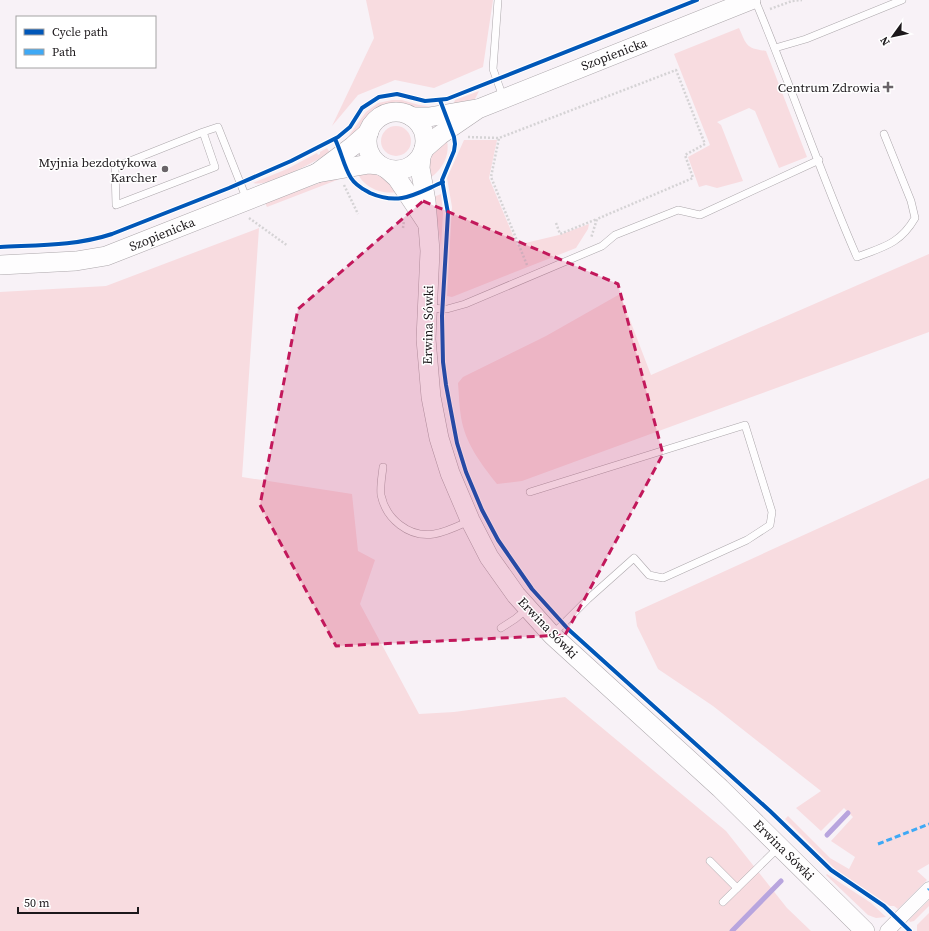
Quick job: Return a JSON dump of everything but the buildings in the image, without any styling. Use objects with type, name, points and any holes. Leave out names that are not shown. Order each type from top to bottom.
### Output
[{"type":"street","name":"Szopienicka","points":[[422,153],[436,138],[478,109],[504,97],[751,0]]},
{"type":"street","name":"Szopienicka","points":[[412,117],[478,109]]},
{"type":"street","points":[[400,113],[412,117],[423,130],[425,140],[422,153],[414,164],[406,169],[397,170],[383,167],[368,149],[367,140],[369,132],[376,121],[387,114],[400,113]]},
{"type":"street","name":"Szopienicka","points":[[0,265],[76,261],[106,256],[247,208],[317,173],[369,132]]},
{"type":"street","name":"Erwina Sówki","points":[[422,153],[420,168],[426,201],[430,251],[427,308],[427,364],[435,418],[450,473],[470,520],[489,557],[527,609],[552,635],[683,753],[780,846],[865,931]]},
{"type":"street","name":"Szopienicka","points":[[317,173],[369,164],[383,167]]},
{"type":"street","name":"Erwina Sówki","points":[[383,167],[397,178],[427,223]]},
{"type":"street","points":[[887,931],[929,889]]},
{"type":"lane","points":[[498,0],[493,69],[504,97]]},
{"type":"lane","points":[[755,0],[819,160],[838,214],[857,257],[888,245],[907,232],[915,218],[911,201],[884,134]]},
{"type":"lane","points":[[775,48],[806,39],[902,0]]},
{"type":"lane","points":[[203,132],[215,167],[116,204],[115,167],[203,132],[218,127],[247,208]]},
{"type":"lane","points":[[427,308],[447,308],[465,304],[602,246],[616,235],[678,210],[700,215],[819,160]]},
{"type":"lane","points":[[530,492],[745,425],[772,512],[770,525],[747,540],[663,578],[649,575],[634,558],[588,599],[552,635]]},
{"type":"lane","points":[[383,467],[381,488],[383,502],[394,520],[407,530],[421,534],[434,534],[470,520]]},
{"type":"lane","points":[[500,628],[515,619],[527,609]]},
{"type":"lane","points":[[722,902],[780,846]]},
{"type":"lane","points":[[710,861],[737,888]]},
{"type":"path","points":[[465,137],[499,138],[676,70],[705,144],[684,155],[693,178],[597,219]]},
{"type":"path","points":[[499,138],[491,177],[529,270]]},
{"type":"path","points":[[342,180],[358,214]]},
{"type":"path","points":[[247,208],[288,246]]},
{"type":"highlighted area","points":[[423,201],[618,284],[663,454],[565,635],[336,646],[260,505],[298,309]]},
{"type":"shaded area","points":[[366,0],[493,0],[483,67],[434,88],[395,80],[358,95],[332,126],[374,38]]},
{"type":"shaded area","points":[[739,28],[748,45],[754,49],[766,51],[807,157],[779,168],[755,111],[749,108],[717,122],[721,125],[743,181],[717,188],[706,185],[699,187],[688,157],[710,145],[674,54]]},
{"type":"shaded area","points":[[479,91],[475,99],[453,105],[455,100]]},
{"type":"shaded area","points":[[392,100],[402,100],[433,107],[417,110],[399,105],[382,107],[369,116],[359,132],[345,141],[366,112],[378,103]]},
{"type":"shaded area","points":[[396,126],[407,130],[411,141],[407,152],[396,156],[385,152],[381,141],[385,130]]},
{"type":"shaded area","points":[[446,138],[448,150],[444,162],[436,173],[426,180],[429,154]]},
{"type":"shaded area","points":[[464,140],[497,140],[489,178],[517,245],[559,235],[589,224],[588,229],[576,248],[452,297],[447,296],[452,207],[447,178]]},
{"type":"shaded area","points":[[327,148],[330,153],[292,173],[271,181],[253,183],[287,169],[317,153],[318,155]]},
{"type":"shaded area","points":[[357,171],[376,173],[384,177],[396,192],[390,193],[378,191],[372,188],[363,181]]},
{"type":"shaded area","points":[[339,176],[337,180],[267,207],[265,203],[330,179],[331,180]]},
{"type":"shaded area","points":[[441,194],[443,213],[441,247],[438,225],[431,198]]},
{"type":"shaded area","points":[[259,228],[242,477],[352,494],[358,551],[375,560],[360,604],[419,714],[454,712],[565,697],[726,831],[787,908],[811,931],[0,931],[0,292],[106,286]]},
{"type":"shaded area","points":[[929,254],[929,332],[522,481],[497,484],[474,453],[466,436],[460,413],[458,383],[463,377],[546,336],[620,294],[651,375]]},
{"type":"shaded area","points":[[929,478],[929,864],[917,871],[927,880],[898,909],[894,906],[890,906],[835,869],[785,819],[788,816],[830,858],[849,869],[855,857],[831,841],[853,817],[844,808],[821,831],[796,808],[821,791],[713,706],[658,669],[637,626],[635,612]]},
{"type":"shaded area","points":[[827,874],[871,903],[886,917],[876,918],[868,915],[826,875]]},
{"type":"shaded area","points":[[929,900],[929,906],[914,921],[910,922],[909,920]]},
{"type":"shaded area","points":[[929,913],[929,931],[917,931],[917,925]]},
{"type":"waterway","points":[[827,835],[848,813]]},
{"type":"waterway","points":[[732,931],[781,881]]},
{"type":"marked path","points":[[878,844],[929,824]]},
{"type":"cycle path","points":[[0,247],[70,243],[112,234],[229,188],[291,161],[338,137],[350,127],[362,108],[379,97],[397,94],[425,101],[447,99],[697,0]]},
{"type":"cycle path","points":[[440,100],[454,137],[455,144],[454,151],[442,180],[448,213],[442,316],[443,362],[446,385],[457,443],[466,472],[482,510],[498,540],[532,589],[568,629],[770,811],[831,870],[884,906],[910,931]]},
{"type":"cycle path","points":[[335,139],[346,169],[351,178],[362,189],[370,193],[381,197],[390,198],[407,197],[443,182]]},
{"type":"place","name":"Centrum Zdrowia","points":[[888,87]]},
{"type":"place","name":"Myjnia bezdotykowa Karcher","points":[[165,169]]}]
